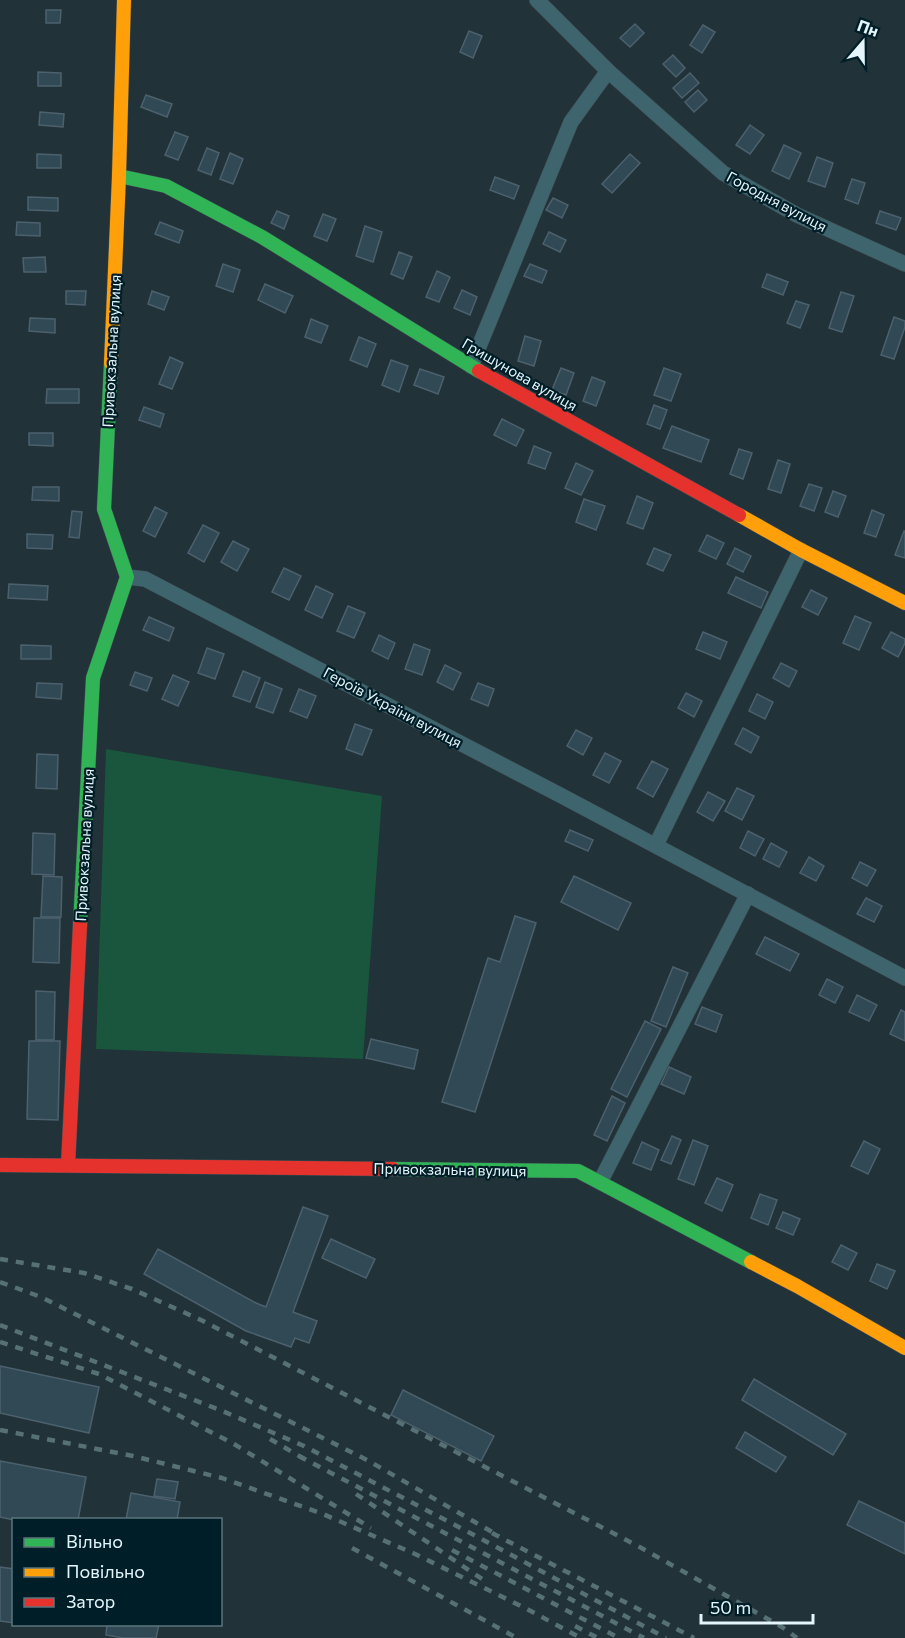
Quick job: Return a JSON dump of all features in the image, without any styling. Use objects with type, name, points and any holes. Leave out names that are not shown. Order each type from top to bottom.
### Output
[{"type":"street","name":"Привокзальна вулиця","points":[[124,0],[119,176],[104,509],[127,578],[93,678],[68,1165],[578,1171],[797,1286],[905,1348]]},
{"type":"street","name":"Городня вулиця","points":[[537,0],[608,71],[723,173],[797,215],[905,264]]},
{"type":"street","points":[[471,366],[571,122],[608,71]]},
{"type":"street","name":"Гришунова вулиця","points":[[119,176],[166,186],[262,237],[471,366],[801,550],[905,603]]},
{"type":"street","points":[[656,845],[801,550]]},
{"type":"street","name":"Героїв України вулиця","points":[[127,578],[146,579],[304,660],[905,978]]},
{"type":"street","points":[[600,1182],[748,894]]},
{"type":"street","points":[[0,1165],[68,1165]]},
{"type":"green space","points":[[106,749],[382,796],[363,1059],[96,1049]]},
{"type":"building","points":[[46,10],[61,10],[60,23],[46,23]]},
{"type":"building","points":[[635,24],[644,33],[630,47],[620,38]]},
{"type":"building","points":[[703,25],[715,32],[702,53],[690,45]]},
{"type":"building","points":[[469,31],[482,36],[473,58],[460,52]]},
{"type":"building","points":[[673,55],[685,68],[676,77],[663,64]]},
{"type":"building","points":[[38,72],[61,73],[61,86],[38,86]]},
{"type":"building","points":[[690,73],[699,83],[682,98],[673,88]]},
{"type":"building","points":[[698,90],[707,100],[694,112],[685,102]]},
{"type":"building","points":[[146,95],[172,104],[167,117],[141,107]]},
{"type":"building","points":[[40,112],[64,114],[63,127],[39,125]]},
{"type":"building","points":[[750,125],[764,135],[750,154],[736,145]]},
{"type":"building","points":[[175,132],[188,137],[178,160],[165,155]]},
{"type":"building","points":[[784,145],[801,153],[789,179],[772,171]]},
{"type":"building","points":[[207,148],[219,153],[211,175],[198,170]]},
{"type":"building","points":[[230,153],[243,159],[233,184],[220,179]]},
{"type":"building","points":[[37,154],[61,155],[61,168],[37,168]]},
{"type":"building","points":[[630,154],[640,163],[612,193],[602,184]]},
{"type":"building","points":[[817,157],[833,163],[825,187],[808,181]]},
{"type":"building","points":[[495,177],[519,186],[514,199],[490,190]]},
{"type":"building","points":[[852,179],[865,183],[858,204],[845,199]]},
{"type":"building","points":[[28,197],[58,198],[58,211],[28,210]]},
{"type":"building","points":[[553,198],[568,205],[562,218],[546,210]]},
{"type":"building","points":[[277,211],[289,216],[284,229],[271,223]]},
{"type":"building","points":[[880,211],[901,218],[896,230],[876,223]]},
{"type":"building","points":[[323,214],[336,219],[327,241],[314,236]]},
{"type":"building","points":[[17,222],[40,223],[40,236],[16,235]]},
{"type":"building","points":[[160,222],[183,231],[179,243],[155,234]]},
{"type":"building","points":[[365,226],[382,232],[373,262],[356,256]]},
{"type":"building","points":[[549,232],[566,240],[560,252],[543,244]]},
{"type":"building","points":[[399,252],[412,257],[403,279],[391,274]]},
{"type":"building","points":[[45,257],[46,272],[24,272],[23,258]]},
{"type":"building","points":[[223,264],[240,270],[233,292],[216,286]]},
{"type":"building","points":[[530,264],[547,271],[542,283],[524,276]]},
{"type":"building","points":[[437,271],[450,277],[439,302],[426,297]]},
{"type":"building","points":[[767,274],[788,282],[783,295],[762,287]]},
{"type":"building","points":[[265,284],[293,296],[285,313],[258,300]]},
{"type":"building","points":[[462,290],[477,297],[470,315],[454,308]]},
{"type":"building","points":[[66,291],[86,291],[85,305],[66,304]]},
{"type":"building","points":[[152,291],[169,297],[164,310],[148,304]]},
{"type":"building","points":[[841,292],[854,296],[842,332],[829,328]]},
{"type":"building","points":[[796,301],[809,305],[800,328],[787,323]]},
{"type":"building","points":[[894,317],[905,321],[905,327],[894,359],[881,355]]},
{"type":"building","points":[[30,318],[55,319],[55,333],[29,331]]},
{"type":"building","points":[[311,319],[328,326],[321,343],[305,337]]},
{"type":"building","points":[[525,336],[541,341],[534,366],[518,361]]},
{"type":"building","points":[[359,337],[376,344],[367,367],[350,360]]},
{"type":"building","points":[[170,357],[183,363],[172,389],[159,384]]},
{"type":"building","points":[[391,360],[408,366],[399,392],[382,385]]},
{"type":"building","points":[[561,368],[574,373],[566,395],[552,390]]},
{"type":"building","points":[[664,368],[681,374],[671,401],[654,395]]},
{"type":"building","points":[[420,369],[444,377],[438,394],[414,385]]},
{"type":"building","points":[[592,377],[605,382],[596,406],[583,401]]},
{"type":"building","points":[[47,389],[79,389],[79,403],[46,403]]},
{"type":"building","points":[[654,405],[667,410],[660,429],[647,424]]},
{"type":"building","points":[[144,407],[164,414],[160,427],[139,420]]},
{"type":"building","points":[[502,419],[524,430],[516,446],[494,435]]},
{"type":"building","points":[[672,426],[709,440],[701,462],[663,448]]},
{"type":"building","points":[[29,433],[53,433],[53,446],[29,445]]},
{"type":"building","points":[[534,446],[551,453],[545,469],[528,463]]},
{"type":"building","points":[[739,449],[752,453],[743,479],[730,474]]},
{"type":"building","points":[[778,460],[790,464],[781,493],[768,489]]},
{"type":"building","points":[[576,463],[593,471],[581,495],[565,488]]},
{"type":"building","points":[[809,484],[822,488],[814,511],[800,506]]},
{"type":"building","points":[[33,487],[59,487],[59,501],[32,500]]},
{"type":"building","points":[[833,491],[846,496],[838,517],[825,512]]},
{"type":"building","points":[[637,496],[653,503],[643,529],[627,523]]},
{"type":"building","points":[[584,499],[605,506],[596,530],[576,522]]},
{"type":"building","points":[[155,507],[167,513],[155,537],[143,531]]},
{"type":"building","points":[[872,510],[884,515],[876,537],[864,533]]},
{"type":"building","points":[[72,511],[82,512],[79,538],[69,537]]},
{"type":"building","points":[[203,525],[219,533],[204,562],[188,553]]},
{"type":"building","points":[[905,531],[905,558],[895,555]]},
{"type":"building","points":[[27,534],[53,535],[52,549],[27,548]]},
{"type":"building","points":[[707,535],[724,543],[716,559],[699,551]]},
{"type":"building","points":[[233,541],[249,549],[237,571],[221,562]]},
{"type":"building","points":[[654,548],[671,555],[663,571],[647,564]]},
{"type":"building","points":[[735,548],[751,556],[743,572],[727,564]]},
{"type":"building","points":[[284,568],[301,576],[289,600],[272,592]]},
{"type":"building","points":[[736,577],[768,592],[761,608],[728,593]]},
{"type":"building","points":[[9,584],[48,586],[47,600],[8,598]]},
{"type":"building","points":[[316,586],[333,594],[322,618],[305,610]]},
{"type":"building","points":[[811,590],[827,598],[818,615],[802,607]]},
{"type":"building","points":[[348,606],[365,613],[354,638],[337,631]]},
{"type":"building","points":[[855,616],[871,623],[859,650],[843,643]]},
{"type":"building","points":[[149,617],[174,628],[169,641],[143,630]]},
{"type":"building","points":[[703,632],[727,642],[720,659],[696,649]]},
{"type":"building","points":[[891,632],[905,639],[898,657],[882,648]]},
{"type":"building","points":[[379,635],[395,643],[388,659],[372,651]]},
{"type":"building","points":[[414,644],[430,650],[422,675],[405,669]]},
{"type":"building","points":[[21,645],[51,646],[51,659],[21,659]]},
{"type":"building","points":[[207,648],[224,654],[215,679],[198,673]]},
{"type":"building","points":[[781,663],[797,671],[789,687],[773,678]]},
{"type":"building","points":[[445,665],[461,673],[453,690],[437,682]]},
{"type":"building","points":[[243,671],[260,678],[250,702],[233,696]]},
{"type":"building","points":[[135,672],[152,678],[147,691],[130,685]]},
{"type":"building","points":[[173,675],[189,682],[178,706],[162,699]]},
{"type":"building","points":[[265,682],[282,689],[273,713],[256,707]]},
{"type":"building","points":[[37,683],[62,684],[61,699],[36,697]]},
{"type":"building","points":[[478,683],[494,689],[488,706],[471,699]]},
{"type":"building","points":[[299,689],[316,696],[307,718],[290,711]]},
{"type":"building","points":[[686,693],[702,701],[694,717],[678,708]]},
{"type":"building","points":[[757,694],[773,702],[765,719],[749,711]]},
{"type":"building","points":[[355,724],[372,730],[362,755],[346,749]]},
{"type":"building","points":[[743,728],[759,737],[751,753],[735,744]]},
{"type":"building","points":[[576,730],[592,738],[583,755],[567,746]]},
{"type":"building","points":[[605,753],[621,761],[609,783],[593,775]]},
{"type":"building","points":[[37,754],[58,755],[57,789],[36,788]]},
{"type":"building","points":[[652,761],[668,769],[653,797],[637,788]]},
{"type":"building","points":[[737,788],[754,796],[742,820],[725,811]]},
{"type":"building","points":[[708,792],[725,801],[713,821],[697,812]]},
{"type":"building","points":[[570,830],[593,840],[588,851],[565,841]]},
{"type":"building","points":[[748,831],[764,839],[755,856],[740,848]]},
{"type":"building","points":[[33,833],[55,834],[54,875],[32,874]]},
{"type":"building","points":[[771,843],[787,852],[779,867],[763,859]]},
{"type":"building","points":[[809,857],[824,866],[816,881],[800,873]]},
{"type":"building","points":[[860,862],[876,870],[867,886],[852,878]]},
{"type":"building","points":[[43,876],[62,877],[61,917],[41,917]]},
{"type":"building","points":[[574,876],[631,903],[618,930],[561,902]]},
{"type":"building","points":[[866,898],[882,906],[874,922],[857,914]]},
{"type":"building","points":[[515,916],[536,923],[475,1112],[442,1102],[488,958],[500,962]]},
{"type":"building","points":[[34,918],[60,918],[59,963],[33,962]]},
{"type":"building","points":[[765,937],[799,954],[790,971],[756,954]]},
{"type":"building","points":[[673,967],[688,973],[666,1027],[651,1021]]},
{"type":"building","points":[[827,979],[843,987],[835,1003],[819,995]]},
{"type":"building","points":[[36,991],[55,992],[54,1040],[36,1040]]},
{"type":"building","points":[[857,995],[877,1005],[869,1021],[849,1012]]},
{"type":"building","points":[[702,1007],[722,1015],[716,1032],[695,1024]]},
{"type":"building","points":[[901,1010],[905,1012],[905,1041],[890,1034]]},
{"type":"building","points":[[645,1021],[661,1029],[627,1097],[611,1089]]},
{"type":"building","points":[[371,1039],[418,1050],[414,1069],[366,1058]]},
{"type":"building","points":[[29,1041],[60,1041],[58,1120],[27,1119]]},
{"type":"building","points":[[669,1067],[691,1077],[684,1094],[661,1084]]},
{"type":"building","points":[[612,1096],[625,1103],[607,1141],[594,1135]]},
{"type":"building","points":[[672,1136],[681,1140],[671,1164],[661,1160]]},
{"type":"building","points":[[693,1140],[708,1146],[694,1185],[678,1179]]},
{"type":"building","points":[[864,1141],[880,1149],[868,1174],[851,1166]]},
{"type":"building","points":[[642,1142],[659,1150],[651,1170],[633,1163]]},
{"type":"building","points":[[717,1178],[733,1185],[722,1211],[705,1203]]},
{"type":"building","points":[[760,1194],[777,1200],[768,1225],[751,1218]]},
{"type":"building","points":[[303,1207],[328,1216],[293,1312],[317,1321],[309,1343],[295,1338],[291,1347],[246,1331],[144,1274],[158,1249],[266,1307]]},
{"type":"building","points":[[783,1212],[800,1219],[793,1235],[776,1228]]},
{"type":"building","points":[[331,1239],[375,1259],[366,1278],[322,1258]]},
{"type":"building","points":[[841,1245],[857,1253],[848,1270],[832,1262]]},
{"type":"building","points":[[877,1264],[895,1271],[887,1289],[870,1281]]},
{"type":"building","points":[[0,1366],[99,1387],[89,1433],[0,1413]]},
{"type":"building","points":[[754,1379],[846,1434],[833,1455],[742,1400]]},
{"type":"building","points":[[403,1390],[494,1436],[481,1461],[391,1415]]},
{"type":"building","points":[[745,1432],[786,1457],[776,1472],[736,1448]]},
{"type":"building","points":[[0,1461],[86,1477],[78,1518],[12,1520],[0,1517]]},
{"type":"building","points":[[157,1479],[178,1482],[175,1499],[154,1496]]},
{"type":"building","points":[[131,1493],[180,1502],[177,1518],[126,1518]]},
{"type":"building","points":[[859,1501],[905,1523],[905,1554],[847,1525]]},
{"type":"building","points":[[0,1567],[12,1569],[12,1623],[0,1621]]},
{"type":"building","points":[[107,1626],[159,1626],[156,1638],[123,1638],[106,1635]]},
{"type":"railway","points":[[0,1259],[84,1273],[132,1289],[201,1320],[636,1545],[782,1627],[797,1638]]},
{"type":"railway","points":[[0,1282],[41,1297],[367,1460],[499,1536]]},
{"type":"railway","points":[[0,1325],[220,1410],[304,1446],[666,1638]]},
{"type":"railway","points":[[0,1342],[99,1374],[234,1444],[371,1528]]},
{"type":"railway","points":[[0,1430],[133,1456],[222,1478],[323,1514],[415,1554],[581,1638]]},
{"type":"railway","points":[[270,1439],[306,1460]]},
{"type":"railway","points":[[299,1456],[644,1638]]},
{"type":"railway","points":[[356,1494],[485,1581]]},
{"type":"railway","points":[[492,1533],[694,1638]]},
{"type":"railway","points":[[352,1548],[517,1638]]},
{"type":"railway","points":[[452,1550],[619,1638]]},
{"type":"railway","points":[[575,1626],[598,1638]]},
{"type":"traffic: fast","points":[[119,176],[166,186],[262,237],[479,371]]},
{"type":"traffic: fast","points":[[80,925],[93,678],[127,577],[104,509],[111,363]]},
{"type":"traffic: fast","points":[[393,1169],[578,1171],[751,1262]]},
{"type":"traffic: slow","points":[[111,363],[124,0]]},
{"type":"traffic: slow","points":[[739,515],[801,550],[905,603]]},
{"type":"traffic: slow","points":[[751,1262],[905,1348]]},
{"type":"traffic: jam","points":[[479,371],[739,515]]},
{"type":"traffic: jam","points":[[68,1165],[80,925]]},
{"type":"traffic: jam","points":[[0,1165],[393,1169]]}]
